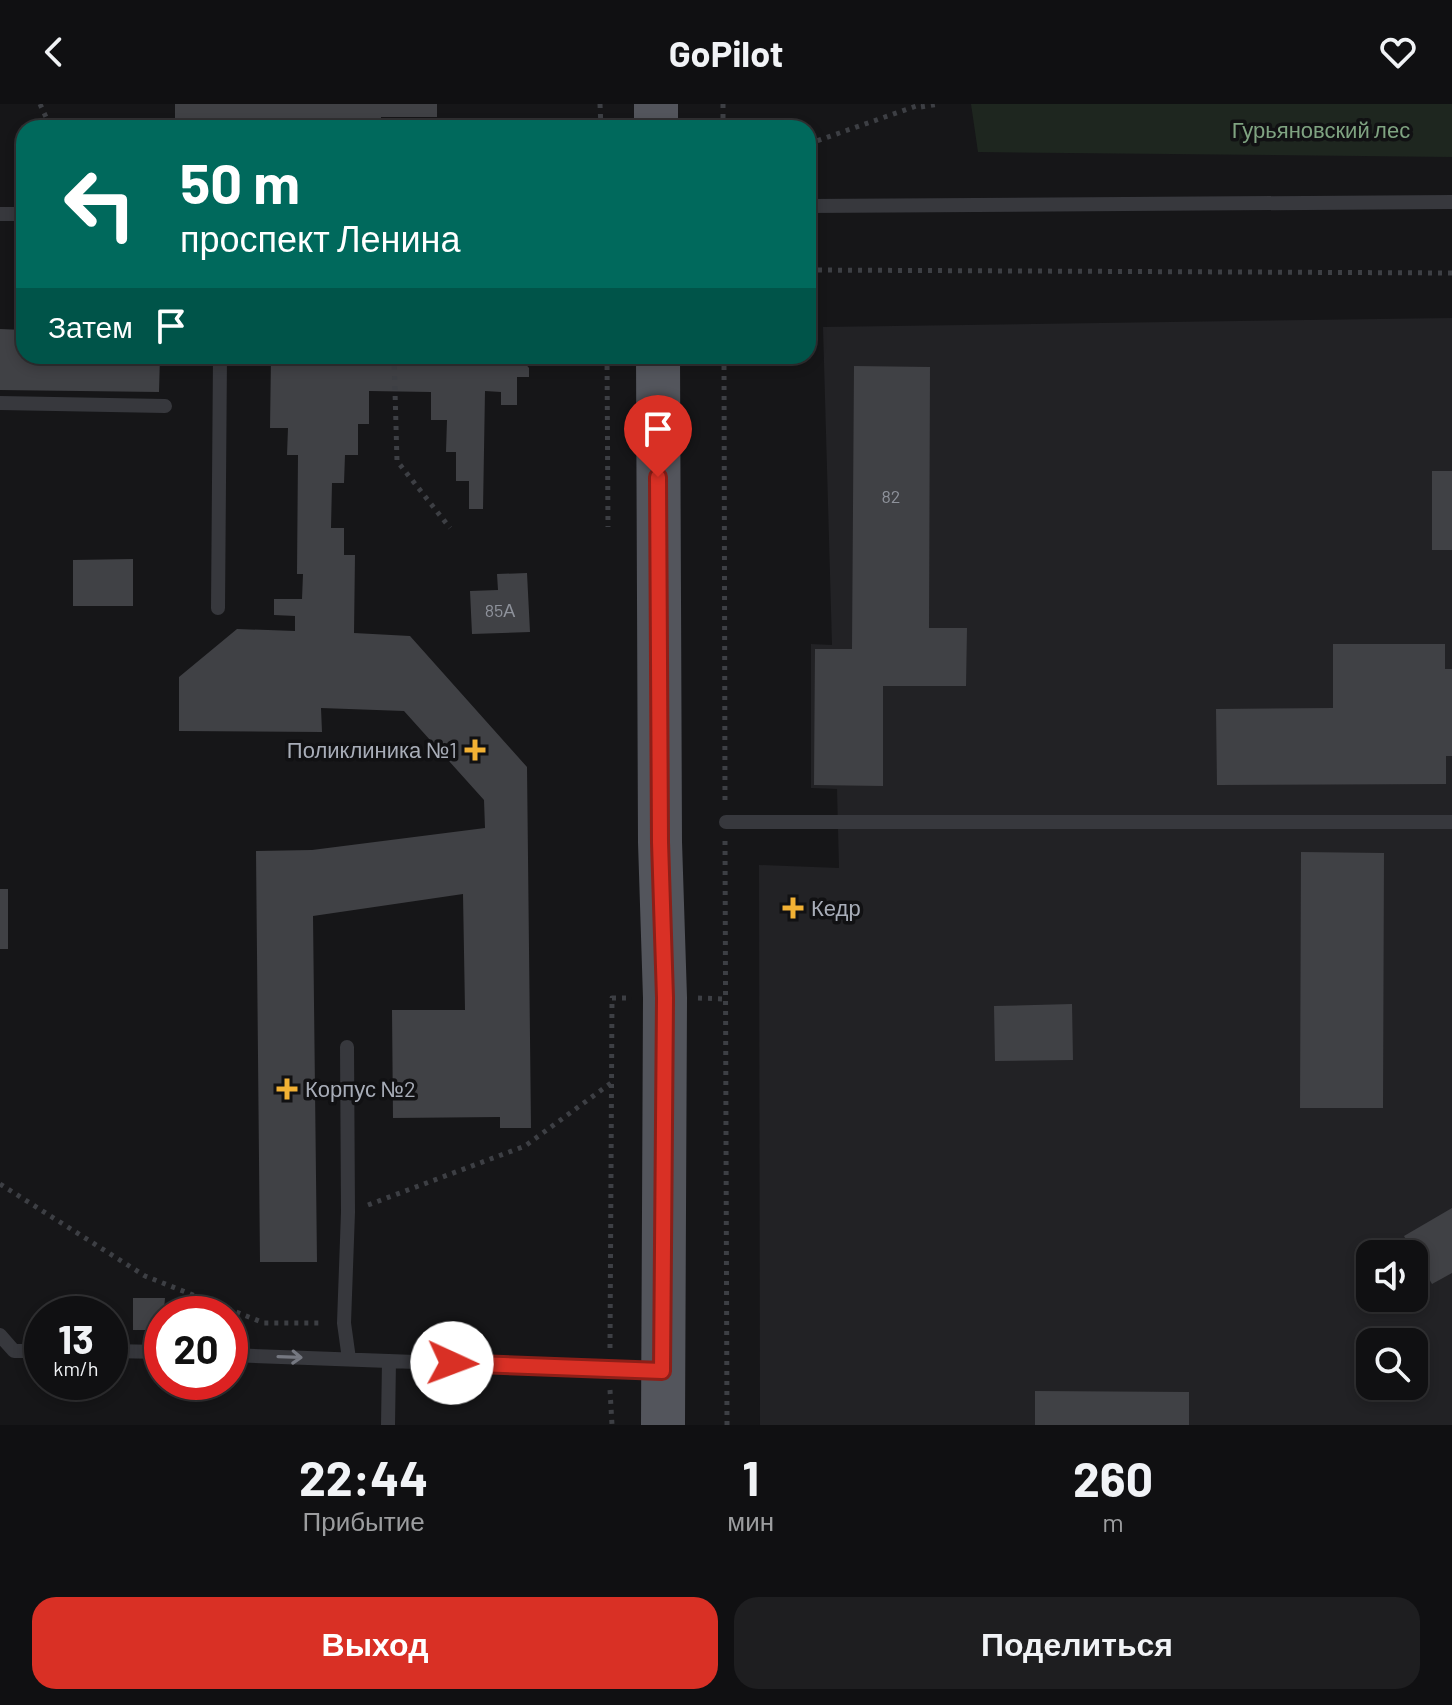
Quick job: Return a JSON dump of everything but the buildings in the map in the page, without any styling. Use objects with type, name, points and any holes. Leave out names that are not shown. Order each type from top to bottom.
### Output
[{"type":"main road","points":[[658,364],[660,826],[665,998],[663,1425]]},
{"type":"lane","points":[[816,206],[1452,202]]},
{"type":"lane","points":[[218,608],[220,364]]},
{"type":"lane","points":[[0,403],[165,406]]},
{"type":"lane","points":[[726,822],[1452,822]]},
{"type":"lane","points":[[347,1047],[348,1212],[344,1323],[349,1359]]},
{"type":"lane","points":[[0,1335],[14,1351],[24,1351]]},
{"type":"lane","points":[[248,1356],[662,1371]]},
{"type":"lane","points":[[388,1425],[389,1361]]},
{"type":"path","points":[[816,141],[921,105],[939,104]]},
{"type":"path","points":[[816,270],[1452,273]]},
{"type":"path","points":[[394,364],[397,461],[450,528]]},
{"type":"path","points":[[607,364],[608,527]]},
{"type":"path","points":[[724,364],[727,1425]]},
{"type":"path","points":[[612,998],[612,1425]]},
{"type":"path","points":[[348,1212],[525,1146],[612,1083]]},
{"type":"path","points":[[0,1184],[145,1276],[194,1296],[264,1323],[344,1323]]},
{"type":"shaded area","points":[[1452,318],[1452,1425],[760,1425],[759,865],[839,868],[837,789],[811,788],[811,644],[832,645],[823,327]]},
{"type":"green space","name":"Гурьяновский лес","points":[[971,104],[1452,104],[1452,157],[978,152]]},
{"type":"place","name":"Поликлиника №1","points":[[475,750]]},
{"type":"place","name":"Кедр","points":[[793,908]]},
{"type":"place","name":"Корпус №2","points":[[287,1089]]},
{"type":"route","points":[[452,1363],[662,1371],[665,998],[660,842],[658,477]]}]
